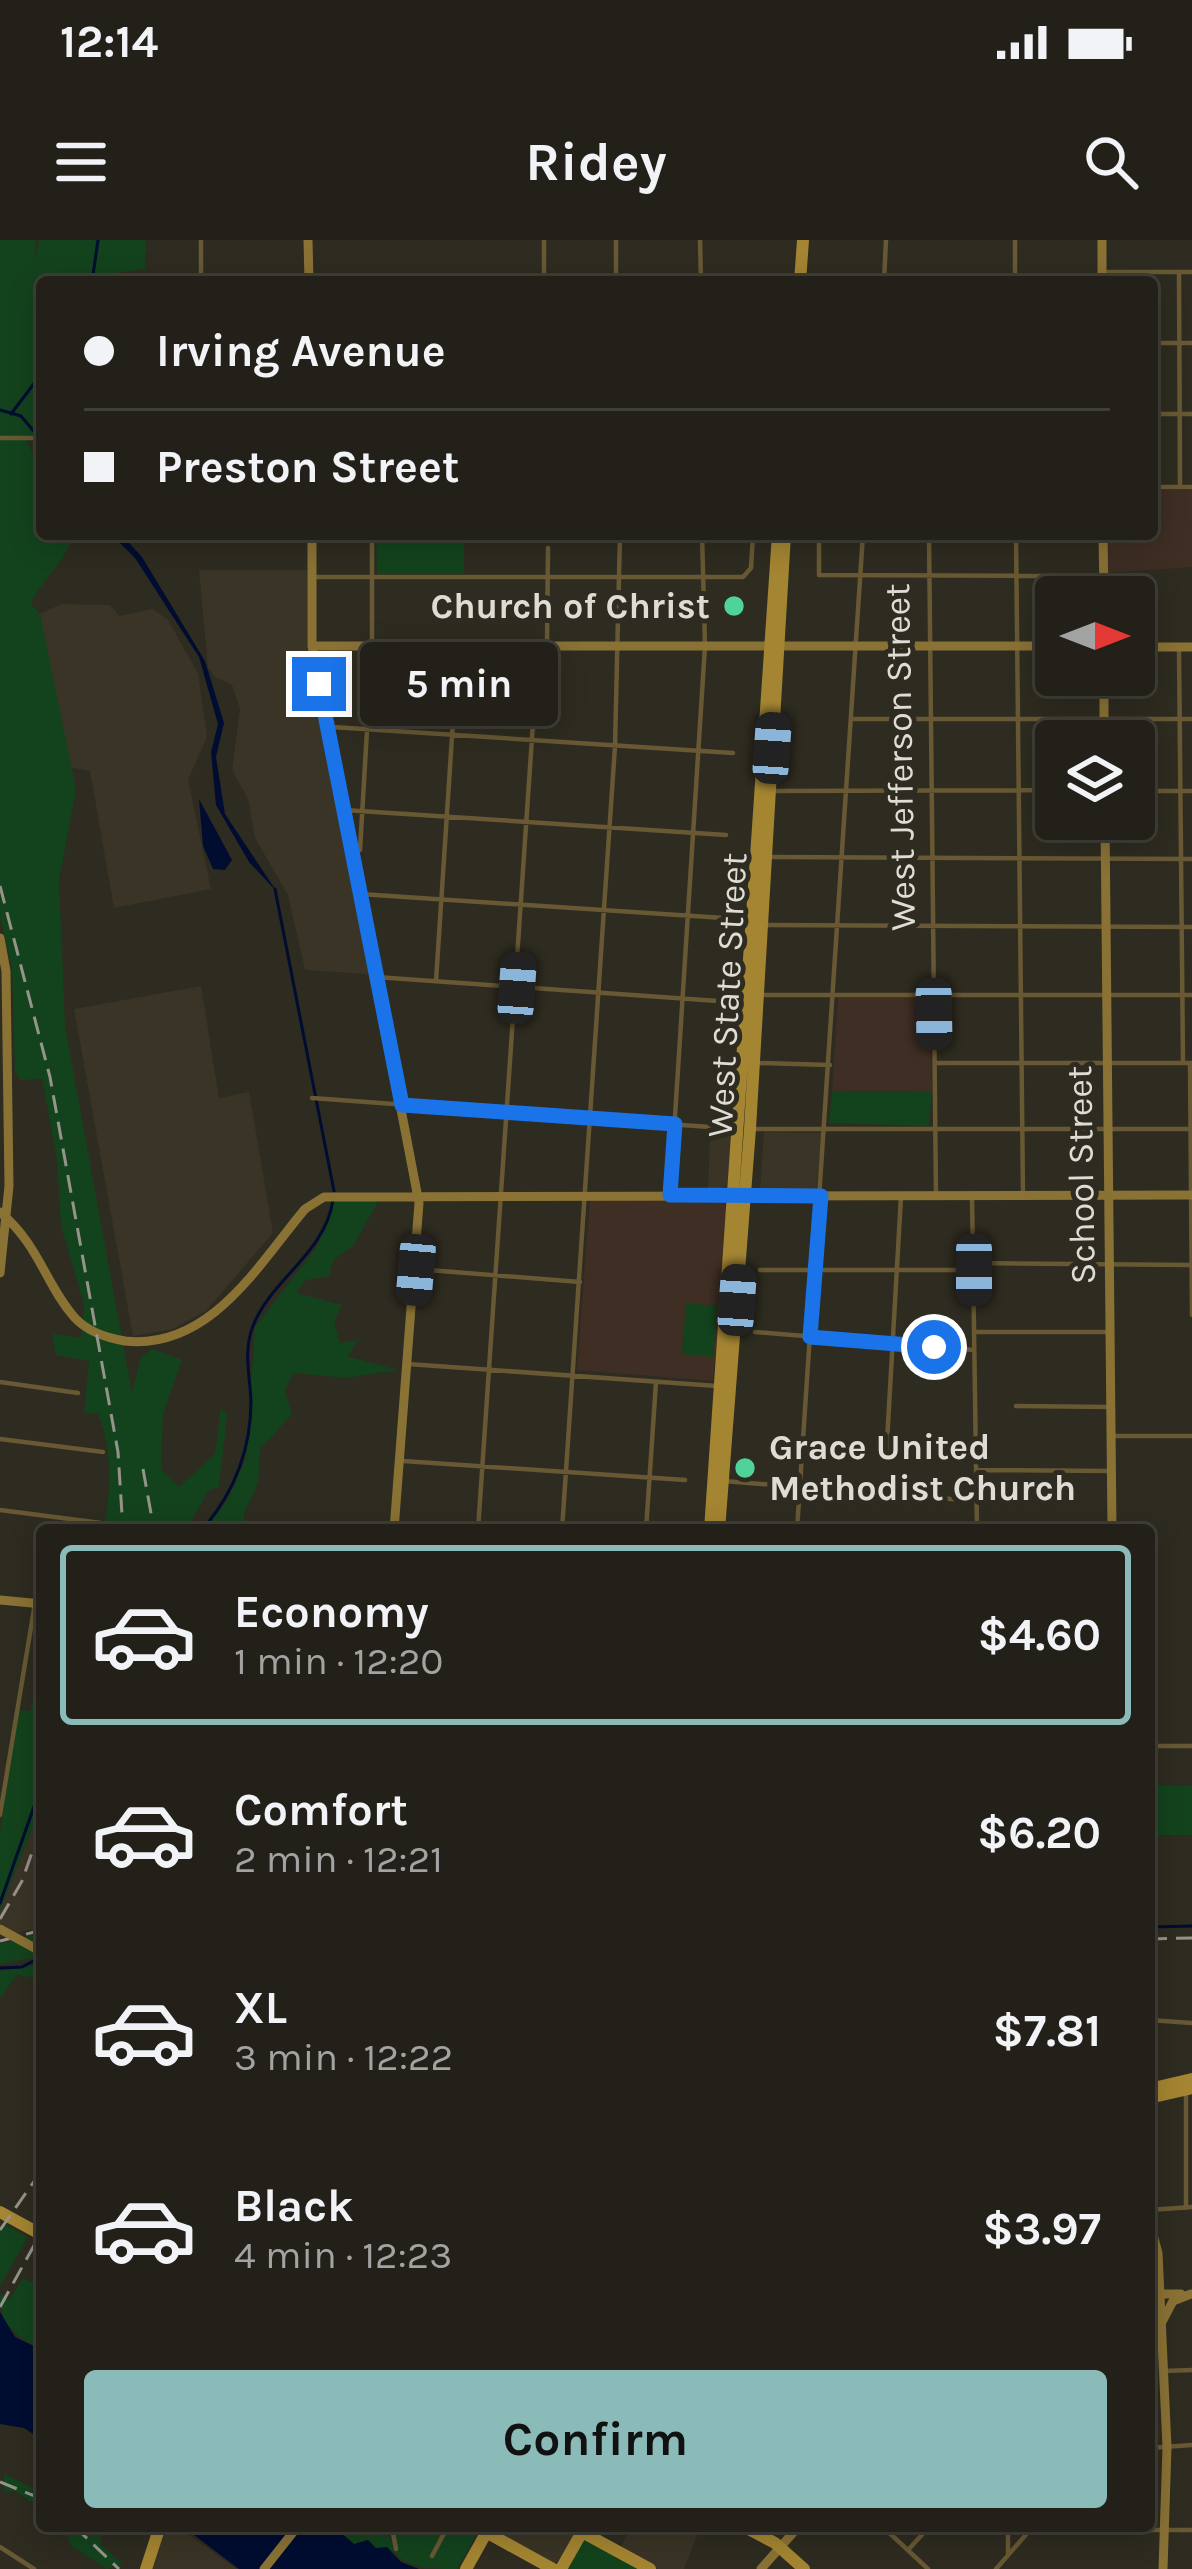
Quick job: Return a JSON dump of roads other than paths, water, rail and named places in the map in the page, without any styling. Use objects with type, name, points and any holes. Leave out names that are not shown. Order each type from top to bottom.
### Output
[{"type":"main road","points":[[308,240],[309,276]]},
{"type":"main road","points":[[800,276],[803,240]]},
{"type":"main road","points":[[1102,240],[1102,276]]},
{"type":"main road","points":[[313,540],[312,646],[416,1195],[416,1270],[395,1524]]},
{"type":"main road","name":"West State Street","points":[[715,1524],[741,1195],[782,540]]},
{"type":"main road","points":[[1103,540],[1103,576]]},
{"type":"main road","points":[[312,646],[1035,646]]},
{"type":"main road","name":"West State Street","points":[[745,1129],[769,791],[774,647]]},
{"type":"main road","points":[[1155,647],[1192,647]]},
{"type":"main road","points":[[1104,696],[1104,718]]},
{"type":"main road","name":"School Street","points":[[1105,840],[1112,1524]]},
{"type":"main road","points":[[0,938],[6,971],[0,1273]]},
{"type":"main road","name":"West State Street","points":[[714,1524],[717,1386],[741,1195]]},
{"type":"main road","points":[[3,1215],[37,1251],[75,1318],[95,1333],[141,1341],[182,1333],[212,1316],[304,1209],[324,1197],[1192,1196]]},
{"type":"main road","points":[[0,1600],[36,1604]]},
{"type":"main road","points":[[0,1930],[36,1949]]},
{"type":"main road","points":[[1155,2092],[1190,2086]]},
{"type":"main road","points":[[0,2212],[36,2232]]},
{"type":"main road","points":[[1155,2242],[1155,2284]]},
{"type":"main road","points":[[1155,2294],[1191,2294]]},
{"type":"main road","points":[[1161,2327],[1173,2300],[1191,2294]]},
{"type":"main road","points":[[1155,2299],[1161,2327],[1166,2447],[1163,2569]]},
{"type":"main road","points":[[146,2569],[158,2532]]},
{"type":"main road","points":[[264,2569],[293,2532]]},
{"type":"main road","points":[[466,2569],[482,2532]]},
{"type":"main road","points":[[491,2532],[557,2569],[577,2532]]},
{"type":"main road","points":[[586,2532],[647,2568]]},
{"type":"main road","points":[[753,2532],[804,2569]]},
{"type":"main road","points":[[761,2569],[794,2532]]},
{"type":"street","points":[[201,240],[201,276]]},
{"type":"street","points":[[544,240],[544,276]]},
{"type":"street","points":[[616,240],[616,276]]},
{"type":"street","points":[[700,240],[701,276]]},
{"type":"street","points":[[884,276],[886,240]]},
{"type":"street","points":[[1015,240],[1015,276]]},
{"type":"street","points":[[1179,272],[1180,487]]},
{"type":"street","points":[[1117,276],[1192,272]]},
{"type":"street","points":[[1158,343],[1192,343]]},
{"type":"street","points":[[1158,414],[1192,414]]},
{"type":"street","points":[[0,438],[36,438]]},
{"type":"street","points":[[1158,488],[1192,487]]},
{"type":"street","points":[[361,850],[373,645],[372,540]]},
{"type":"street","points":[[563,1524],[615,746],[620,540]]},
{"type":"street","points":[[670,1195],[705,646],[702,540]]},
{"type":"street","points":[[313,577],[704,578],[748,574],[752,540]]},
{"type":"street","points":[[820,540],[819,575],[1060,576]]},
{"type":"street","points":[[798,1524],[863,540]]},
{"type":"street","name":"West Jefferson Street","points":[[929,540],[936,1196]]},
{"type":"street","points":[[1016,540],[1023,1196]]},
{"type":"street","points":[[479,1524],[548,548]]},
{"type":"street","points":[[436,981],[458,645]]},
{"type":"street","points":[[1179,647],[1192,1315]]},
{"type":"street","points":[[852,719],[1192,719]]},
{"type":"street","points":[[327,726],[733,753]]},
{"type":"street","points":[[769,791],[1035,790]]},
{"type":"street","points":[[1155,791],[1192,791]]},
{"type":"street","points":[[344,809],[726,835]]},
{"type":"street","points":[[765,857],[1192,859]]},
{"type":"street","points":[[360,894],[724,918]]},
{"type":"street","points":[[756,925],[1192,927]]},
{"type":"street","points":[[375,977],[718,1001]]},
{"type":"street","points":[[756,994],[1188,995]]},
{"type":"street","points":[[752,1063],[830,1064]]},
{"type":"street","points":[[935,1063],[1188,1063]]},
{"type":"street","points":[[312,1098],[745,1129],[1191,1129]]},
{"type":"street","points":[[972,1196],[976,1524]]},
{"type":"street","points":[[886,1459],[901,1197]]},
{"type":"street","points":[[760,1270],[1192,1265]]},
{"type":"street","points":[[416,1270],[580,1282]]},
{"type":"street","points":[[975,1332],[1111,1332]]},
{"type":"street","points":[[754,1333],[974,1350]]},
{"type":"street","points":[[408,1364],[717,1386]]},
{"type":"street","points":[[0,1382],[78,1393]]},
{"type":"street","points":[[646,1524],[656,1382]]},
{"type":"street","points":[[1016,1406],[1111,1407]]},
{"type":"street","points":[[1112,1436],[1192,1436]]},
{"type":"street","points":[[0,1439],[103,1451]]},
{"type":"street","points":[[400,1461],[685,1480]]},
{"type":"street","points":[[977,1470],[1111,1471]]},
{"type":"street","points":[[719,1480],[976,1501]]},
{"type":"street","points":[[0,1510],[101,1523]]},
{"type":"street","points":[[0,1810],[36,1615]]},
{"type":"street","points":[[1155,1746],[1192,1746]]},
{"type":"street","points":[[1155,2020],[1192,2023]]},
{"type":"street","points":[[1155,2210],[1189,2207],[1190,2086]]},
{"type":"street","points":[[1163,2371],[1192,2370]]},
{"type":"street","points":[[1155,2448],[1192,2446]]},
{"type":"street","points":[[1155,2530],[1192,2530]]},
{"type":"street","points":[[432,2556],[445,2532]]},
{"type":"street","points":[[888,2532],[928,2569]]},
{"type":"street","points":[[908,2550],[924,2532]]},
{"type":"street","points":[[1008,2532],[1008,2555]]},
{"type":"street","points":[[996,2569],[1028,2532]]},
{"type":"street","points":[[393,2534],[396,2549]]},
{"type":"street","points":[[0,2547],[34,2569]]},
{"type":"water","points":[[117,540],[126,540],[142,557],[205,661],[224,723],[216,757],[225,814],[277,892],[249,862],[216,805],[211,752],[218,724],[199,657],[135,558]]},
{"type":"water","points":[[199,799],[232,860],[225,870],[213,869],[203,846]]},
{"type":"water","points":[[0,2312],[15,2337],[36,2347],[36,2436],[24,2428],[0,2424]]},
{"type":"water","points":[[190,2532],[340,2532],[354,2544],[368,2540],[376,2548],[387,2547],[401,2562],[419,2569],[239,2569]]},
{"type":"waterway","points":[[93,276],[98,240]]},
{"type":"waterway","points":[[11,414],[36,381]]},
{"type":"waterway","points":[[0,410],[21,416],[36,434]]},
{"type":"waterway","points":[[275,889],[334,1191]]},
{"type":"waterway","points":[[206,1524],[232,1486],[244,1454],[253,1326],[272,1294],[320,1236],[333,1200]]},
{"type":"waterway","points":[[0,1903],[36,1801]]},
{"type":"waterway","points":[[1155,1927],[1192,1926]]},
{"type":"waterway","points":[[0,1968],[22,1967],[36,1960]]},
{"type":"railway","points":[[0,886],[50,1077],[118,1452],[123,1524]]},
{"type":"railway","points":[[143,1469],[153,1524]]},
{"type":"railway","points":[[0,1919],[22,1881],[36,1841]]},
{"type":"railway","points":[[0,1941],[36,1932]]},
{"type":"railway","points":[[1155,1939],[1192,1938]]},
{"type":"railway","points":[[0,2230],[36,2179]]},
{"type":"railway","points":[[0,2307],[36,2242]]},
{"type":"railway","points":[[0,2482],[36,2497]]},
{"type":"railway","points":[[80,2532],[119,2569]]},
{"type":"place","name":"Church of Christ","points":[[734,606]]},
{"type":"place","name":"Grace United Methodist Church","points":[[745,1468]]}]
